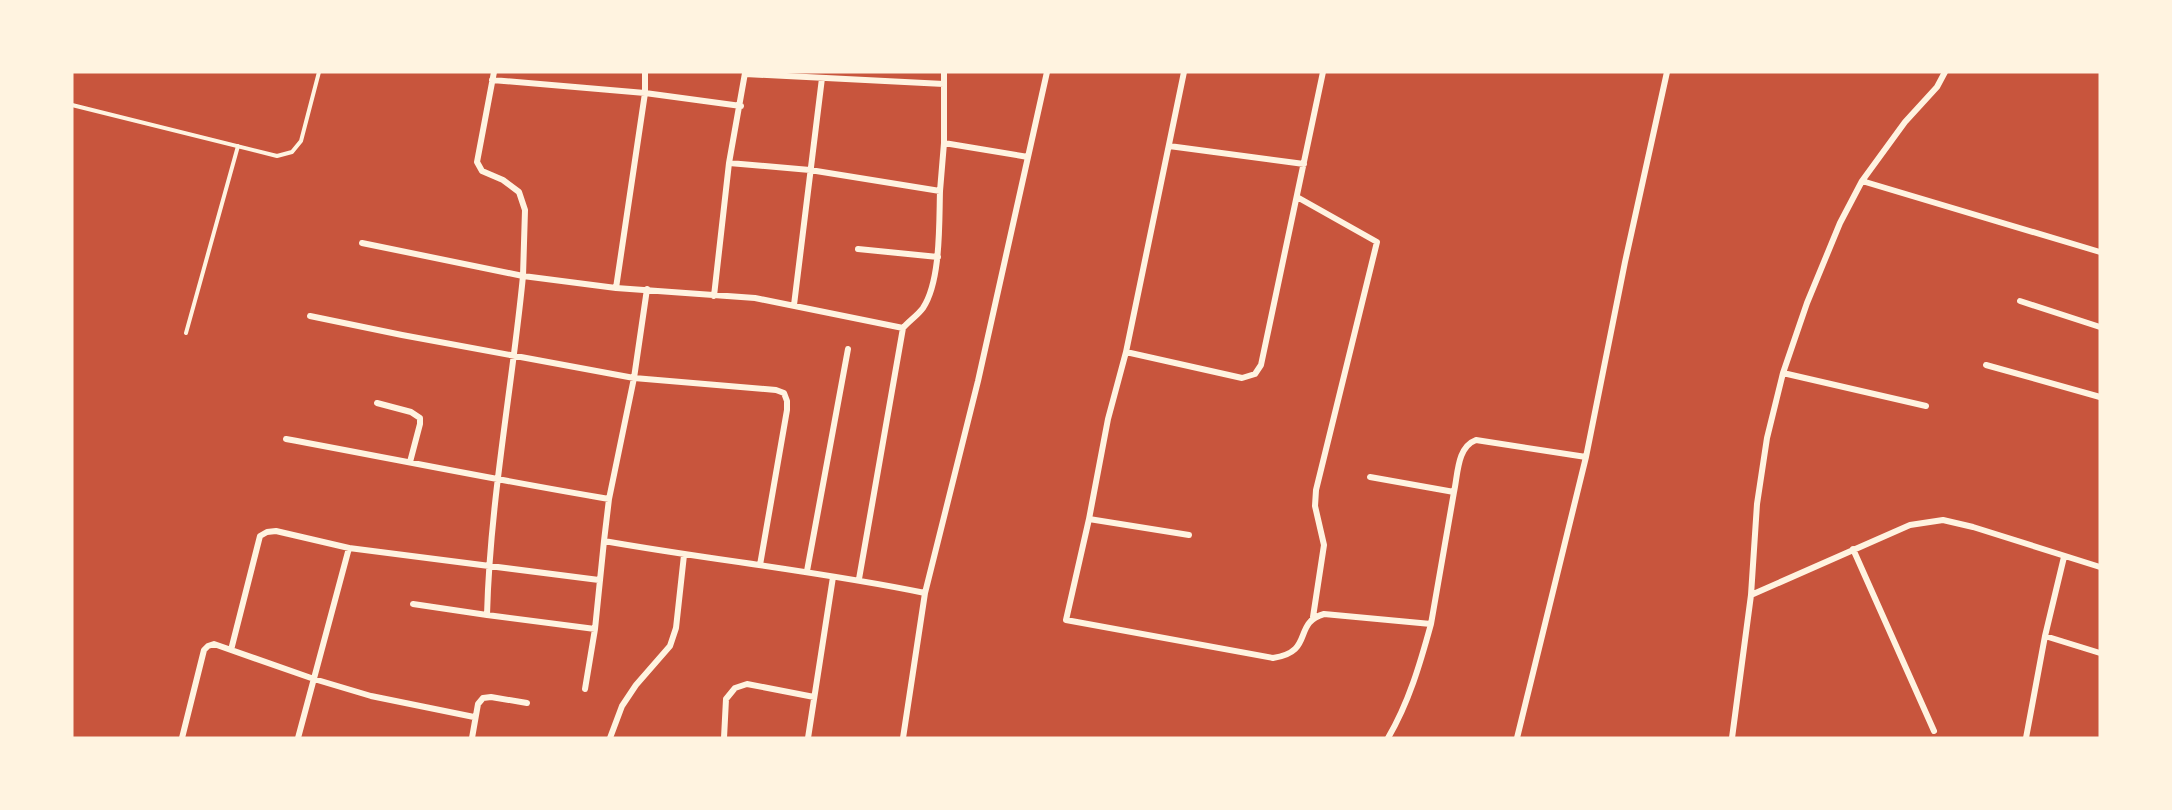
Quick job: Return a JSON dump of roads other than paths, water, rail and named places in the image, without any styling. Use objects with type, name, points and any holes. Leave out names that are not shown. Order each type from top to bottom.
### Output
[{"type":"street","points":[[487,615],[497,480],[515,357],[523,276],[525,210],[519,192],[502,180],[482,171],[477,162],[494,72]]},
{"type":"street","points":[[615,288],[645,93],[645,72]]},
{"type":"street","points":[[859,579],[903,328],[924,307],[938,257],[944,143],[944,72]]},
{"type":"street","points":[[903,738],[925,593],[978,381],[1047,72]]},
{"type":"street","points":[[1184,72],[1126,352],[1108,419],[1089,519],[1066,620],[1273,658],[1286,656],[1296,650],[1308,622],[1313,617],[1324,614],[1431,624]]},
{"type":"street","points":[[1126,352],[1242,378],[1254,374],[1261,365],[1323,72]]},
{"type":"street","points":[[1517,738],[1586,457],[1625,262],[1667,72]]},
{"type":"street","points":[[1732,738],[1751,595],[1757,504],[1767,438],[1783,374],[1807,303],[1840,222],[1862,181],[1905,122],[1936,87],[1945,72]]},
{"type":"street","points":[[714,296],[729,163],[741,106],[745,73],[944,84]]},
{"type":"street","points":[[794,305],[822,78]]},
{"type":"street","points":[[492,80],[645,93],[741,106]]},
{"type":"street","points":[[944,143],[1028,157]]},
{"type":"street","points":[[1169,146],[1304,164]]},
{"type":"street","points":[[729,163],[810,170],[940,191]]},
{"type":"street","points":[[1862,181],[2100,252]]},
{"type":"street","points":[[1297,197],[1377,242],[1316,490],[1315,506],[1324,545],[1313,617]]},
{"type":"street","points":[[362,243],[523,276],[615,288],[755,298],[903,328]]},
{"type":"street","points":[[858,249],[938,257]]},
{"type":"street","points":[[585,688],[595,629],[609,499],[634,378],[647,289]]},
{"type":"street","points":[[2020,301],[2100,327]]},
{"type":"street","points":[[310,316],[634,378],[776,390],[784,393],[787,410],[760,565]]},
{"type":"street","points":[[807,571],[848,348]]},
{"type":"street","points":[[1986,364],[2100,397]]},
{"type":"street","points":[[1783,374],[1926,406]]},
{"type":"street","points":[[376,403],[411,412],[420,418],[410,462]]},
{"type":"street","points":[[286,439],[609,499]]},
{"type":"street","points":[[1388,738],[1401,716],[1420,667],[1431,624],[1463,450],[1468,443],[1476,440],[1586,457]]},
{"type":"street","points":[[1370,477],[1454,492]]},
{"type":"street","points":[[1089,519],[1189,535]]},
{"type":"street","points":[[1751,595],[1910,525],[1943,520],[1973,527],[2100,567]]},
{"type":"street","points":[[231,650],[260,536],[267,532],[276,531],[349,548],[599,580]]},
{"type":"street","points":[[604,541],[684,555],[859,579],[925,593]]},
{"type":"street","points":[[298,738],[349,548]]},
{"type":"street","points":[[1852,549],[1934,731]]},
{"type":"street","points":[[610,738],[622,706],[636,685],[670,646],[676,628],[684,555]]},
{"type":"street","points":[[2026,738],[2044,636],[2064,557]]},
{"type":"street","points":[[808,738],[833,577]]},
{"type":"street","points":[[413,604],[595,629]]},
{"type":"street","points":[[2044,636],[2100,653]]},
{"type":"street","points":[[182,738],[204,650],[214,644],[371,696],[474,717]]},
{"type":"street","points":[[724,738],[726,699],[735,688],[747,684],[814,697]]},
{"type":"street","points":[[472,738],[474,717],[478,704],[483,698],[491,697],[527,703]]},
{"type":"lane","points":[[72,105],[277,156],[292,152],[301,141],[319,72]]},
{"type":"lane","points":[[186,333],[238,146]]}]
